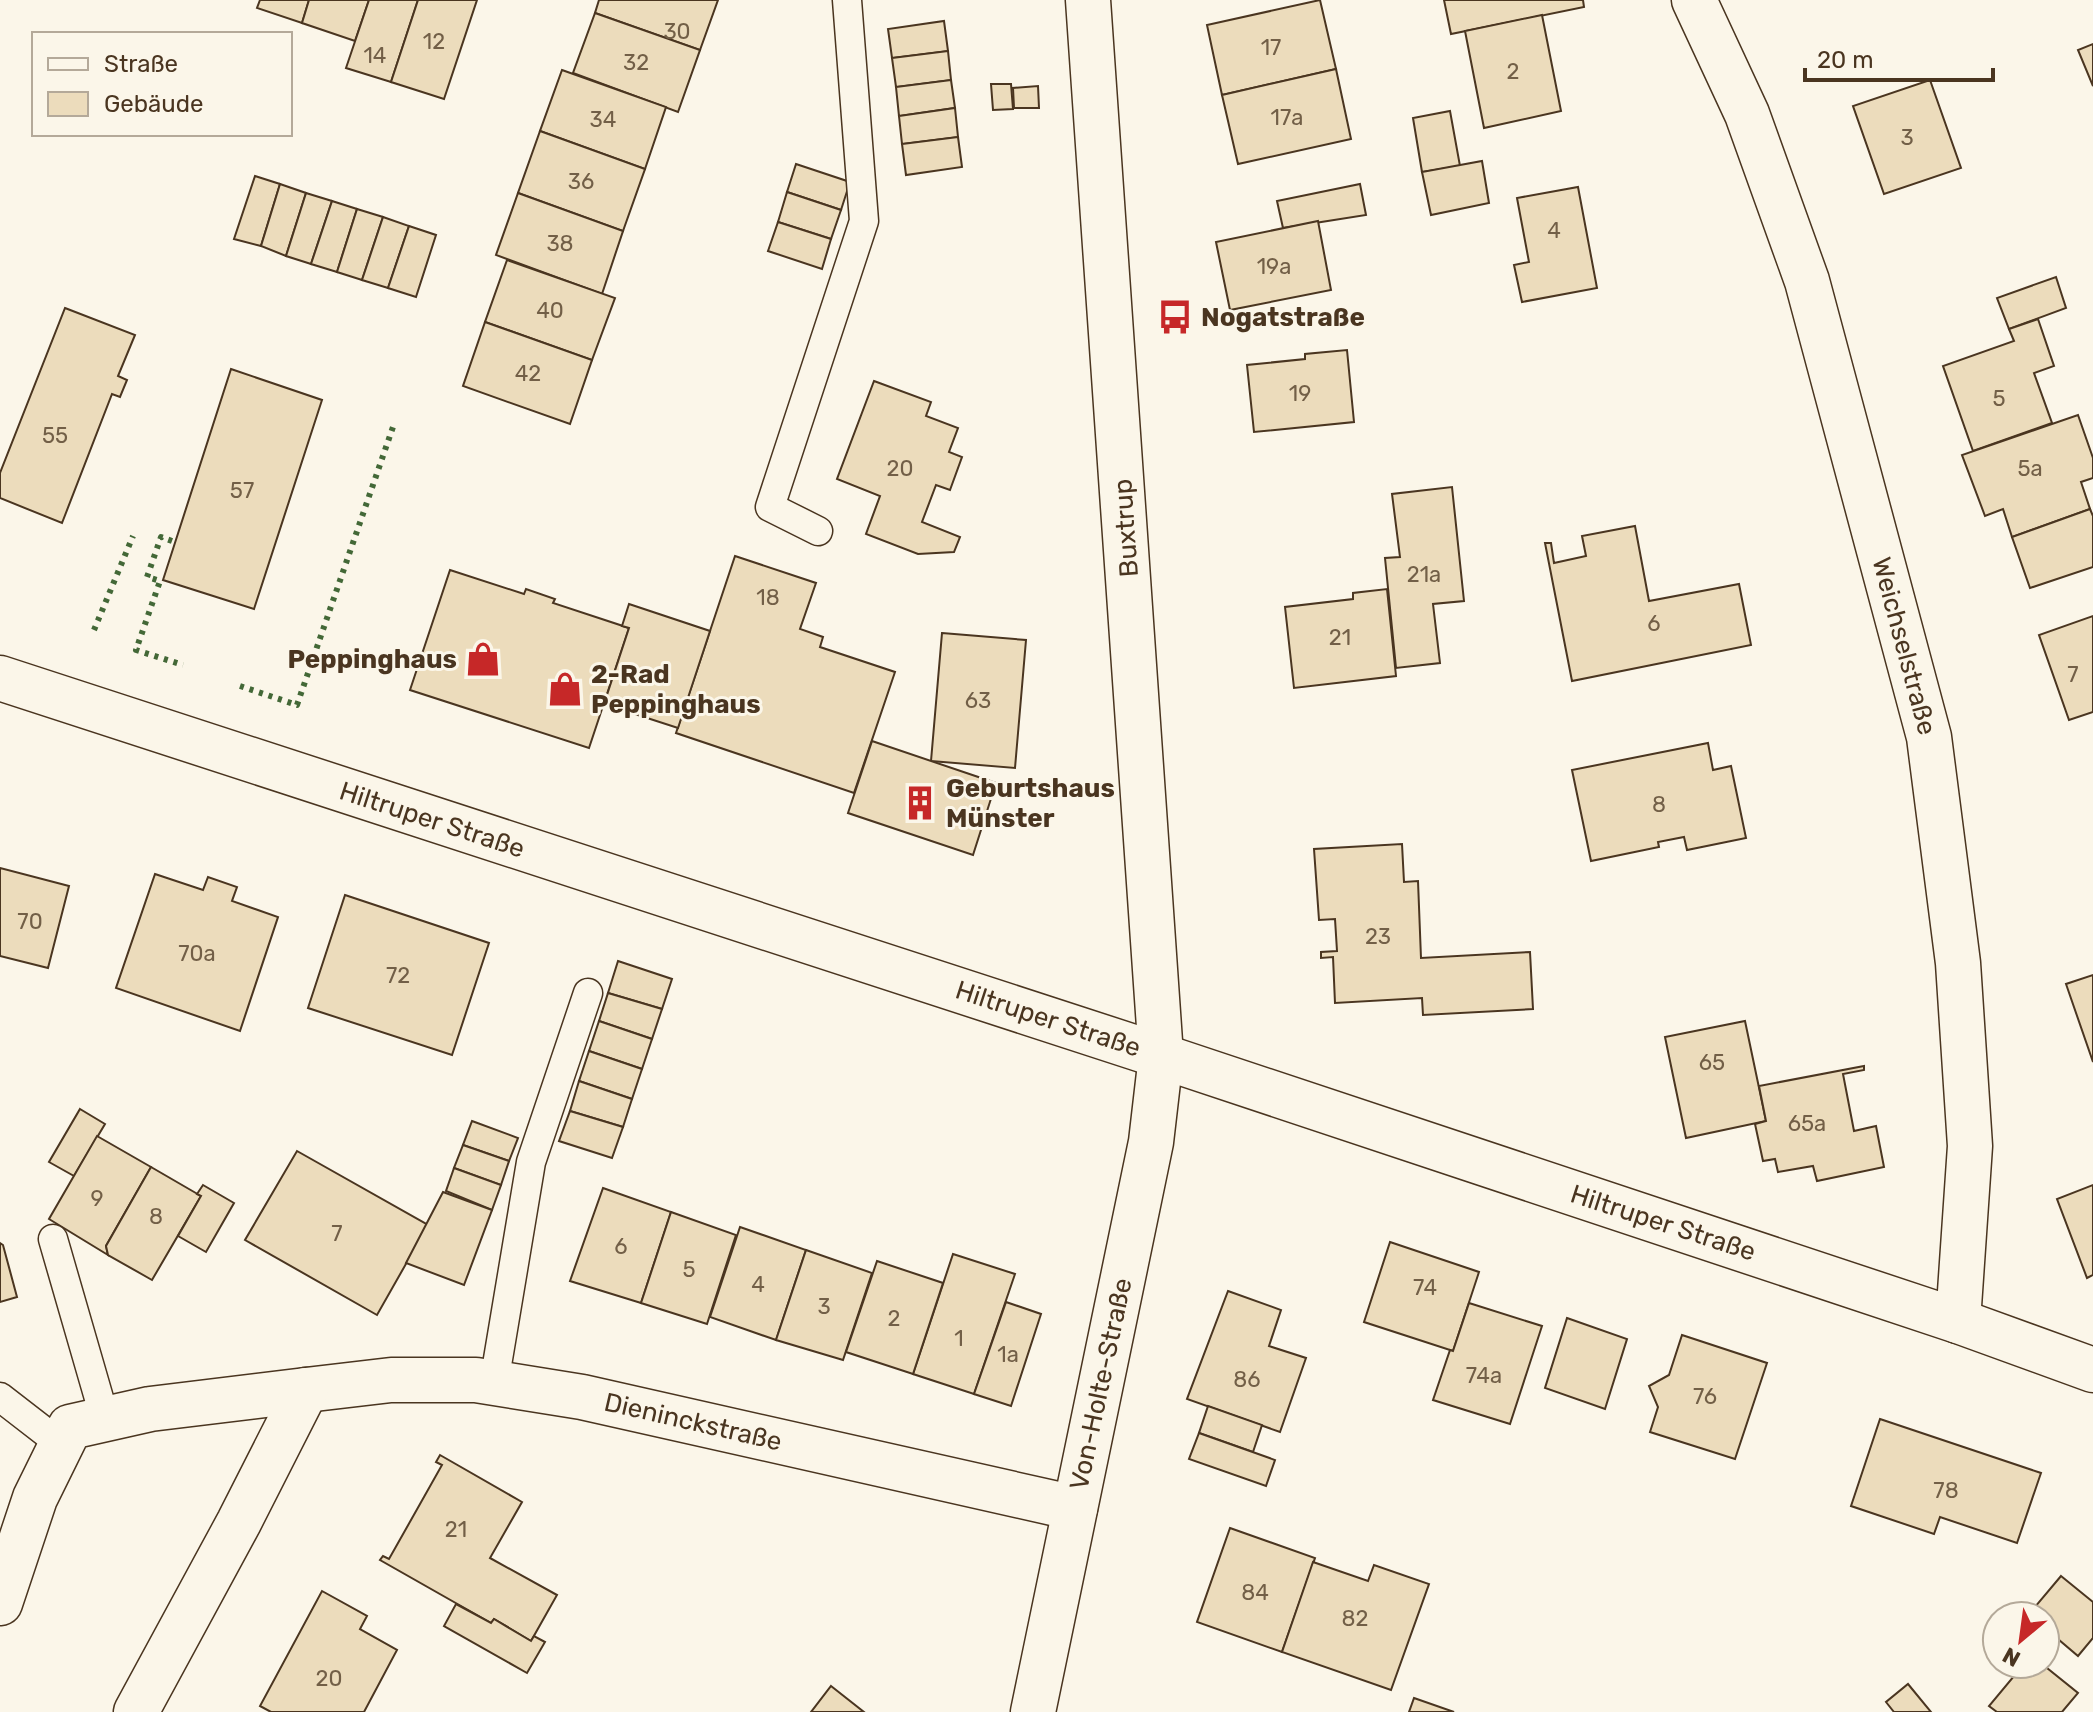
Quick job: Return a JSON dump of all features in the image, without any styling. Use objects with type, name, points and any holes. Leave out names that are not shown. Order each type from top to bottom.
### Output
[{"type":"street","name":"Buxtrup","points":[[1088,0],[1161,1056]]},
{"type":"street","name":"Weichselstraße","points":[[1694,0],[1747,114],[1807,281],[1929,737],[1958,963],[1970,1146],[1958,1321]]},
{"type":"street","name":"Hiltruper Straße","points":[[0,678],[1161,1056],[1958,1321],[2093,1370]]},
{"type":"street","name":"Von-Holte-Straße","points":[[1033,1712],[1151,1142],[1161,1056]]},
{"type":"street","name":"Dieninckstraße","points":[[0,1603],[35,1498],[70,1427],[150,1409],[391,1380],[476,1380],[582,1397],[1075,1508]]},
{"type":"street","points":[[136,1712],[306,1390]]},
{"type":"lane","points":[[818,531],[770,507],[864,221],[847,0]]},
{"type":"lane","points":[[494,1383],[531,1162],[588,993]]},
{"type":"lane","points":[[53,1239],[105,1419]]},
{"type":"lane","points":[[0,1397],[62,1445]]},
{"type":"building","points":[[260,0],[309,0],[302,23],[257,8]]},
{"type":"building","points":[[309,0],[369,0],[355,41],[302,23]]},
{"type":"building","points":[[369,0],[418,0],[391,82],[346,68]]},
{"type":"building","points":[[418,0],[477,0],[444,99],[391,82]]},
{"type":"building","points":[[599,0],[718,0],[700,50],[595,13]]},
{"type":"building","points":[[1320,0],[1336,69],[1222,95],[1207,25]]},
{"type":"building","points":[[1444,0],[1583,0],[1584,7],[1451,34]]},
{"type":"building","points":[[595,13],[700,50],[678,112],[573,73]]},
{"type":"building","points":[[1542,15],[1561,111],[1484,128],[1465,31]]},
{"type":"building","points":[[944,21],[948,51],[892,58],[888,29]]},
{"type":"building","points":[[2093,44],[2093,86],[2078,50]]},
{"type":"building","points":[[948,51],[951,80],[896,87],[892,58]]},
{"type":"building","points":[[1336,69],[1351,139],[1238,164],[1222,95]]},
{"type":"building","points":[[562,70],[666,107],[645,169],[540,131]]},
{"type":"building","points":[[951,80],[955,108],[899,116],[896,87]]},
{"type":"building","points":[[1930,80],[1961,168],[1884,194],[1853,106]]},
{"type":"building","points":[[991,84],[1011,84],[1013,109],[993,110]]},
{"type":"building","points":[[1038,86],[1039,108],[1014,108],[1013,88]]},
{"type":"building","points":[[955,108],[958,137],[902,144],[899,116]]},
{"type":"building","points":[[1450,111],[1460,166],[1422,172],[1413,118]]},
{"type":"building","points":[[540,131],[645,169],[623,231],[518,193]]},
{"type":"building","points":[[958,137],[962,167],[906,175],[902,144]]},
{"type":"building","points":[[1482,161],[1489,203],[1431,215],[1422,172]]},
{"type":"building","points":[[796,164],[850,182],[841,210],[787,192]]},
{"type":"building","points":[[255,176],[280,184],[261,246],[234,239]]},
{"type":"building","points":[[280,184],[306,193],[286,256],[261,246]]},
{"type":"building","points":[[1360,184],[1366,215],[1283,228],[1277,201]]},
{"type":"building","points":[[1578,187],[1597,288],[1522,302],[1514,265],[1529,262],[1517,198]]},
{"type":"building","points":[[787,192],[841,210],[831,239],[778,222]]},
{"type":"building","points":[[306,193],[332,201],[311,264],[286,256]]},
{"type":"building","points":[[518,193],[623,231],[602,294],[496,255]]},
{"type":"building","points":[[332,201],[357,209],[337,272],[311,264]]},
{"type":"building","points":[[357,209],[383,217],[362,280],[337,272]]},
{"type":"building","points":[[383,217],[409,226],[388,288],[362,280]]},
{"type":"building","points":[[1318,221],[1331,290],[1230,310],[1216,242]]},
{"type":"building","points":[[778,222],[831,239],[822,269],[768,251]]},
{"type":"building","points":[[409,226],[436,235],[416,297],[388,288]]},
{"type":"building","points":[[507,260],[615,298],[592,360],[485,322]]},
{"type":"building","points":[[2056,277],[2066,308],[2009,329],[1997,298]]},
{"type":"building","points":[[65,308],[135,335],[118,376],[127,380],[120,397],[112,394],[62,523],[0,498],[0,473]]},
{"type":"building","points":[[2038,319],[2054,366],[2034,373],[2052,423],[1973,451],[1943,366],[2014,341],[2009,329]]},
{"type":"building","points":[[485,322],[592,360],[570,424],[463,386]]},
{"type":"building","points":[[1347,350],[1354,422],[1254,432],[1247,365],[1305,359],[1305,354]]},
{"type":"building","points":[[231,369],[322,400],[254,609],[163,580]]},
{"type":"building","points":[[874,381],[931,402],[926,416],[958,428],[949,452],[962,457],[950,490],[936,485],[922,522],[960,537],[954,552],[918,554],[866,534],[880,496],[837,479]]},
{"type":"building","points":[[2078,415],[2093,458],[2093,478],[2081,482],[2090,509],[2012,537],[2003,509],[1985,516],[1962,455]]},
{"type":"building","points":[[1452,487],[1464,601],[1433,604],[1440,663],[1396,668],[1385,558],[1400,557],[1392,494]]},
{"type":"building","points":[[2090,509],[2093,516],[2093,567],[2030,588],[2012,537]]},
{"type":"building","points":[[1635,526],[1649,601],[1739,584],[1751,645],[1572,681],[1545,543],[1551,543],[1554,563],[1586,556],[1582,536]]},
{"type":"building","points":[[735,556],[816,583],[800,629],[823,637],[820,647],[895,672],[854,793],[676,733]]},
{"type":"building","points":[[450,570],[524,594],[526,589],[555,599],[553,603],[629,628],[589,748],[410,690]]},
{"type":"building","points":[[1387,589],[1396,676],[1294,688],[1285,607],[1353,599],[1353,593]]},
{"type":"building","points":[[629,604],[710,631],[678,728],[604,704],[629,628],[622,626]]},
{"type":"building","points":[[2093,616],[2093,712],[2069,720],[2039,635]]},
{"type":"building","points":[[942,633],[1026,640],[1015,768],[931,761]]},
{"type":"building","name":"Geburtshaus Münster","points":[[872,741],[996,783],[973,855],[848,813]]},
{"type":"building","points":[[1708,743],[1713,770],[1731,766],[1746,838],[1687,850],[1684,837],[1658,842],[1659,847],[1591,861],[1572,770]]},
{"type":"building","points":[[1402,844],[1404,882],[1418,881],[1421,958],[1530,952],[1533,1009],[1423,1015],[1422,998],[1335,1003],[1333,957],[1321,958],[1321,952],[1337,951],[1335,919],[1319,920],[1314,849]]},
{"type":"building","points":[[0,868],[69,886],[48,968],[0,956]]},
{"type":"building","points":[[155,874],[203,890],[208,877],[237,887],[232,901],[278,917],[240,1031],[116,988]]},
{"type":"building","points":[[345,895],[489,943],[452,1055],[308,1008]]},
{"type":"building","points":[[618,961],[672,979],[662,1009],[608,993]]},
{"type":"building","points":[[2093,975],[2093,1062],[2066,984]]},
{"type":"building","points":[[608,993],[662,1009],[652,1039],[599,1021]]},
{"type":"building","points":[[599,1021],[652,1039],[642,1069],[589,1051]]},
{"type":"building","points":[[1745,1021],[1766,1121],[1686,1138],[1665,1037]]},
{"type":"building","points":[[589,1051],[642,1069],[632,1099],[579,1081]]},
{"type":"building","points":[[1864,1066],[1864,1070],[1843,1074],[1854,1131],[1876,1126],[1884,1167],[1817,1181],[1813,1166],[1778,1172],[1775,1159],[1763,1161],[1755,1124],[1766,1121],[1759,1086]]},
{"type":"building","points":[[579,1081],[632,1099],[623,1127],[570,1111]]},
{"type":"building","points":[[80,1109],[105,1124],[74,1176],[49,1162]]},
{"type":"building","points":[[570,1111],[623,1127],[612,1158],[559,1141]]},
{"type":"building","points":[[472,1121],[518,1138],[509,1161],[463,1145]]},
{"type":"building","points":[[97,1136],[151,1167],[106,1246],[108,1255],[49,1219]]},
{"type":"building","points":[[463,1145],[509,1161],[501,1185],[454,1168]]},
{"type":"building","points":[[297,1151],[428,1225],[377,1315],[245,1240]]},
{"type":"building","points":[[151,1167],[201,1196],[152,1280],[108,1255],[106,1246]]},
{"type":"building","points":[[454,1168],[501,1185],[492,1210],[446,1191]]},
{"type":"building","points":[[203,1185],[234,1203],[206,1252],[178,1236],[201,1196],[197,1194]]},
{"type":"building","points":[[2093,1185],[2093,1275],[2087,1278],[2057,1199]]},
{"type":"building","points":[[603,1188],[671,1212],[641,1303],[570,1281]]},
{"type":"building","points":[[443,1192],[492,1210],[464,1285],[406,1263]]},
{"type":"building","points":[[671,1212],[736,1235],[707,1324],[641,1303]]},
{"type":"building","points":[[740,1227],[806,1250],[776,1340],[710,1317]]},
{"type":"building","points":[[1390,1242],[1479,1272],[1453,1351],[1364,1322]]},
{"type":"building","points":[[0,1243],[17,1297],[0,1302]]},
{"type":"building","points":[[806,1250],[872,1273],[843,1360],[776,1340]]},
{"type":"building","points":[[953,1254],[1015,1274],[974,1394],[913,1374]]},
{"type":"building","points":[[877,1261],[943,1283],[913,1374],[846,1352]]},
{"type":"building","points":[[1228,1291],[1281,1310],[1269,1346],[1306,1358],[1280,1432],[1187,1399]]},
{"type":"building","points":[[1006,1302],[1041,1314],[1011,1406],[974,1394]]},
{"type":"building","points":[[1469,1303],[1542,1326],[1510,1424],[1433,1400]]},
{"type":"building","points":[[1567,1318],[1627,1339],[1605,1409],[1545,1388]]},
{"type":"building","points":[[1682,1335],[1767,1363],[1735,1459],[1650,1432],[1658,1407],[1649,1386],[1669,1375]]},
{"type":"building","points":[[1208,1406],[1262,1425],[1253,1452],[1199,1433]]},
{"type":"building","points":[[1880,1419],[2041,1473],[2017,1543],[1940,1517],[1934,1534],[1851,1506]]},
{"type":"building","points":[[1199,1433],[1275,1460],[1266,1486],[1189,1459]]},
{"type":"building","points":[[440,1455],[522,1502],[490,1558],[557,1595],[531,1641],[494,1619],[491,1623],[380,1560],[383,1556],[389,1559],[442,1465],[436,1462]]},
{"type":"building","points":[[1230,1528],[1315,1558],[1282,1652],[1197,1622]]},
{"type":"building","points":[[1313,1562],[1368,1581],[1374,1565],[1429,1584],[1391,1690],[1282,1652]]},
{"type":"building","points":[[2061,1576],[2093,1602],[2093,1638],[2078,1656],[2061,1642],[2061,1600],[2041,1600]]},
{"type":"building","points":[[322,1591],[367,1616],[360,1629],[397,1650],[364,1712],[271,1712],[260,1706]]},
{"type":"building","points":[[456,1604],[491,1623],[494,1619],[531,1641],[534,1636],[545,1642],[527,1673],[444,1626]]},
{"type":"building","points":[[2061,1679],[2078,1693],[2062,1712],[1997,1712],[1989,1706],[2011,1680]]},
{"type":"building","points":[[1908,1684],[1931,1712],[1894,1712],[1886,1702]]},
{"type":"building","points":[[831,1686],[864,1712],[811,1712]]},
{"type":"building","points":[[1414,1698],[1454,1712],[1409,1712]]},
{"type":"hedge","points":[[240,686],[297,705],[394,424]]},
{"type":"hedge","points":[[94,630],[133,536]]},
{"type":"hedge","points":[[172,541],[161,537],[147,577],[160,581],[136,650],[183,665]]},
{"type":"place","name":"Nogatstraße","points":[[1175,317]]},
{"type":"place","name":"Peppinghaus","points":[[483,659]]},
{"type":"place","name":"2-Rad Peppinghaus","points":[[565,689]]},
{"type":"place","name":"Geburtshaus Münster","points":[[920,803]]}]
